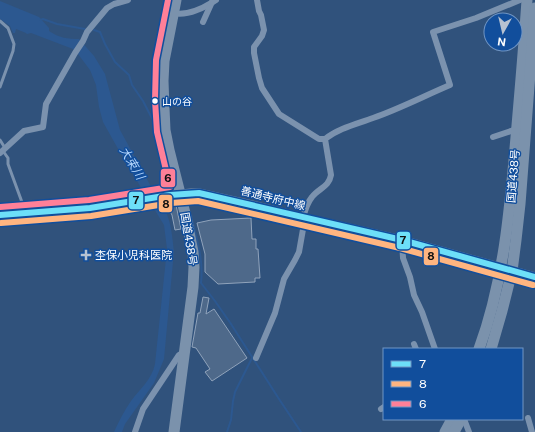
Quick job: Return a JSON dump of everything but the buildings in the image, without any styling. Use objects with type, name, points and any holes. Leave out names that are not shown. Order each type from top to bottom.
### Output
[{"type":"highway","name":"国道438号","points":[[174,432],[193,287],[194,267],[193,252],[169,150],[163,100],[164,61],[176,0]]},
{"type":"highway","name":"国道438号","points":[[479,348],[492,310],[526,124],[527,0]]},
{"type":"highway","name":"国道438号","points":[[491,348],[512,270],[520,204],[535,8]]},
{"type":"highway","points":[[445,432],[451,420]]},
{"type":"highway","points":[[454,432],[460,420]]},
{"type":"main road","name":"善通寺府中線","points":[[0,215],[90,208],[161,196],[199,193],[402,240],[535,277]]},
{"type":"street","points":[[3,151],[24,131],[43,127],[46,104],[87,32],[107,8],[114,4],[128,0]]},
{"type":"street","points":[[257,0],[259,11],[262,15],[264,30],[262,36],[254,47],[254,53],[258,78],[262,88],[279,114],[319,139],[325,139],[332,133],[450,85],[434,32],[476,18],[520,0]]},
{"type":"street","points":[[173,13],[182,14],[193,12],[214,1]]},
{"type":"street","points":[[203,22],[214,1]]},
{"type":"street","points":[[493,138],[526,124]]},
{"type":"street","points":[[256,358],[275,313],[284,279],[299,252],[304,218],[309,201],[313,195],[330,180],[331,175],[325,139]]},
{"type":"street","points":[[402,240],[403,258],[410,277],[414,295],[436,348]]},
{"type":"street","points":[[135,432],[143,409],[179,355],[184,352]]},
{"type":"street","points":[[528,418],[532,432]]},
{"type":"street","points":[[464,420],[469,432]]},
{"type":"lane","points":[[0,21],[8,28],[14,44],[13,51],[0,87]]},
{"type":"lane","points":[[0,140],[3,151],[8,158],[8,164],[23,206],[23,213]]},
{"type":"water","name":"大束川","points":[[0,1],[39,17],[49,28],[49,31],[60,37],[79,39],[94,56],[105,74],[120,130],[169,219],[174,251],[164,359],[154,383],[125,424],[122,432],[114,432],[128,405],[148,379],[155,364],[167,249],[164,225],[103,122],[96,85],[90,70],[73,49],[16,29],[15,33],[13,33],[10,26],[0,19]]},
{"type":"waterway","points":[[40,20],[43,19],[57,24],[85,29]]},
{"type":"waterway","points":[[94,30],[100,32],[115,62],[129,75],[132,85],[143,101],[159,132]]},
{"type":"waterway","points":[[191,215],[200,257],[202,274],[201,283],[231,324],[301,432]]},
{"type":"waterway","points":[[227,432],[231,420],[235,392],[252,358]]},
{"type":"transit line","name":"6","points":[[0,207],[89,200],[170,187],[157,132],[155,100],[156,60],[168,0]]},
{"type":"transit line","name":"7","points":[[0,215],[90,208],[170,195],[199,193],[402,240],[535,277]]},
{"type":"transit line","name":"8","points":[[1,223],[91,216],[171,203],[198,201],[400,248],[533,285]]},
{"type":"place","name":"山の谷","points":[[155,101]]},
{"type":"place","name":"杢保小児科医院","points":[[86,255]]}]
